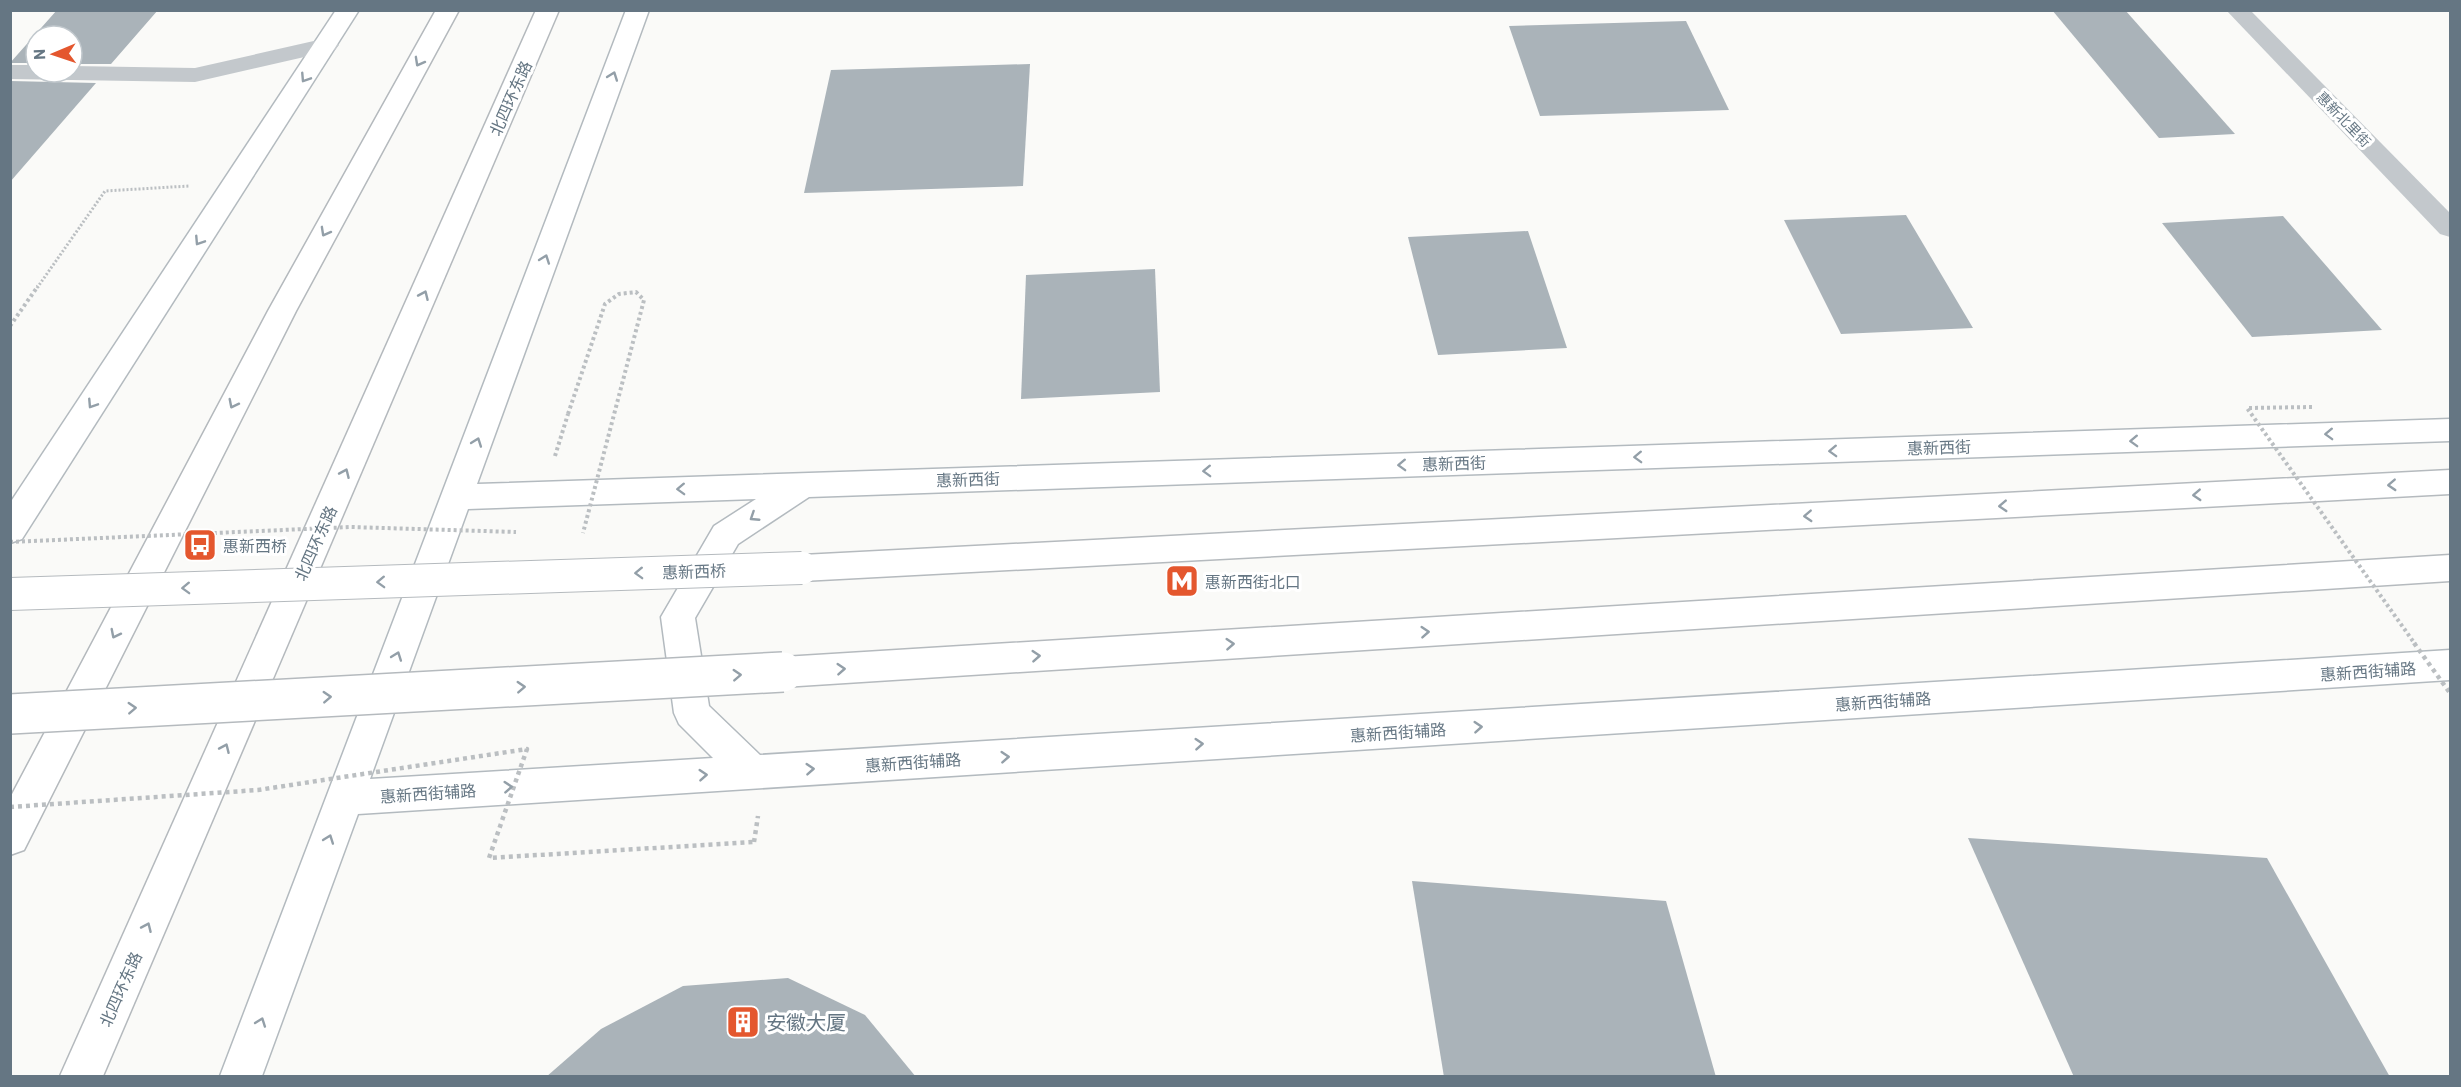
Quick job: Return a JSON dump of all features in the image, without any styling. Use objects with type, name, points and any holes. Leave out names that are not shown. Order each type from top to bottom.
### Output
[{"type":"main road","points":[[12,528],[348,10]]},
{"type":"main road","points":[[10,837],[282,311],[448,10]]},
{"type":"main road","name":"北四环东路","points":[[81,1077],[548,10]]},
{"type":"main road","points":[[241,1077],[638,10]]},
{"type":"main road","name":"惠新西街","points":[[457,497],[2451,430]]},
{"type":"main road","name":"惠新西桥","points":[[10,594],[802,568],[2451,482]]},
{"type":"main road","points":[[752,772],[692,713],[678,617],[726,535],[803,485]]},
{"type":"main road","points":[[10,714],[783,672],[2451,568]]},
{"type":"main road","name":"惠新西街辅路","points":[[345,798],[2451,665]]},
{"type":"street","name":"惠新北里街","points":[[2237,10],[2451,228]]},
{"type":"street","points":[[10,72],[195,75],[327,45]]},
{"type":"path","points":[[10,326],[105,191],[237,183]]},
{"type":"path","points":[[568,414],[605,304],[619,292],[634,291],[641,294],[644,300],[583,534],[571,534]]},
{"type":"path","points":[[2312,407],[2247,408],[2451,693]]},
{"type":"path","points":[[12,528],[351,527],[525,532]]},
{"type":"path","points":[[10,807],[258,790],[527,749],[489,858],[754,842]]},
{"type":"building","points":[[57,10],[158,10],[111,64],[84,64],[84,24],[45,24]]},
{"type":"building","points":[[2052,10],[2125,10],[2235,134],[2159,138]]},
{"type":"building","points":[[1686,21],[1729,110],[1540,116],[1509,26]]},
{"type":"building","points":[[24,47],[24,63],[10,63]]},
{"type":"building","points":[[1030,64],[1023,186],[804,193],[831,70]]},
{"type":"building","points":[[10,81],[24,81],[24,84],[96,83],[10,182]]},
{"type":"building","points":[[1906,215],[1973,328],[1841,334],[1784,220]]},
{"type":"building","points":[[2283,216],[2382,330],[2252,337],[2162,223]]},
{"type":"building","points":[[1528,231],[1567,348],[1438,355],[1408,237]]},
{"type":"building","points":[[1155,269],[1160,392],[1021,399],[1026,275]]},
{"type":"building","points":[[1968,838],[2267,858],[2390,1077],[2074,1077]]},
{"type":"building","points":[[1412,881],[1666,901],[1716,1077],[1444,1077]]},
{"type":"building","name":"安徽大厦","points":[[788,978],[865,1015],[916,1077],[546,1077],[601,1029],[683,986]]},
{"type":"place","name":"惠新西桥","points":[[200,545]]},
{"type":"place","name":"惠新西街北口","points":[[1182,581]]},
{"type":"place","name":"安徽大厦","points":[[743,1022]]}]
